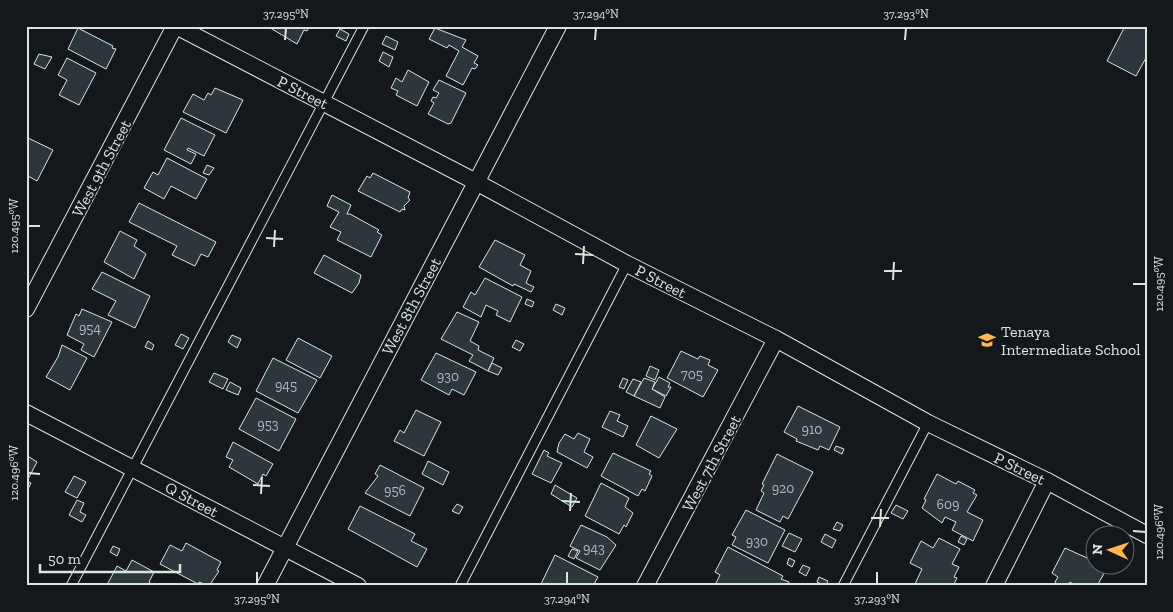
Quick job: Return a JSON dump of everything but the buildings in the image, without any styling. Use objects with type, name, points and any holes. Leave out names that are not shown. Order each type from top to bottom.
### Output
[{"type":"street","name":"P Street","points":[[175,26],[476,182],[626,264],[776,339],[928,423],[1047,482],[1147,536]]},
{"type":"street","name":"West 9th Street","points":[[26,309],[175,26]]},
{"type":"street","name":"West 8th Street","points":[[265,586],[558,26]]},
{"type":"street","name":"West 7th Street","points":[[645,586],[776,339]]},
{"type":"street","name":"Q Street","points":[[26,413],[358,586]]},
{"type":"street","points":[[994,586],[1047,482]]},
{"type":"lane","points":[[71,586],[364,26]]},
{"type":"lane","points":[[460,586],[626,264]]},
{"type":"lane","points":[[843,586],[928,423]]},
{"type":"place","name":"Tenaya Intermediate School","points":[[987,340]]}]
